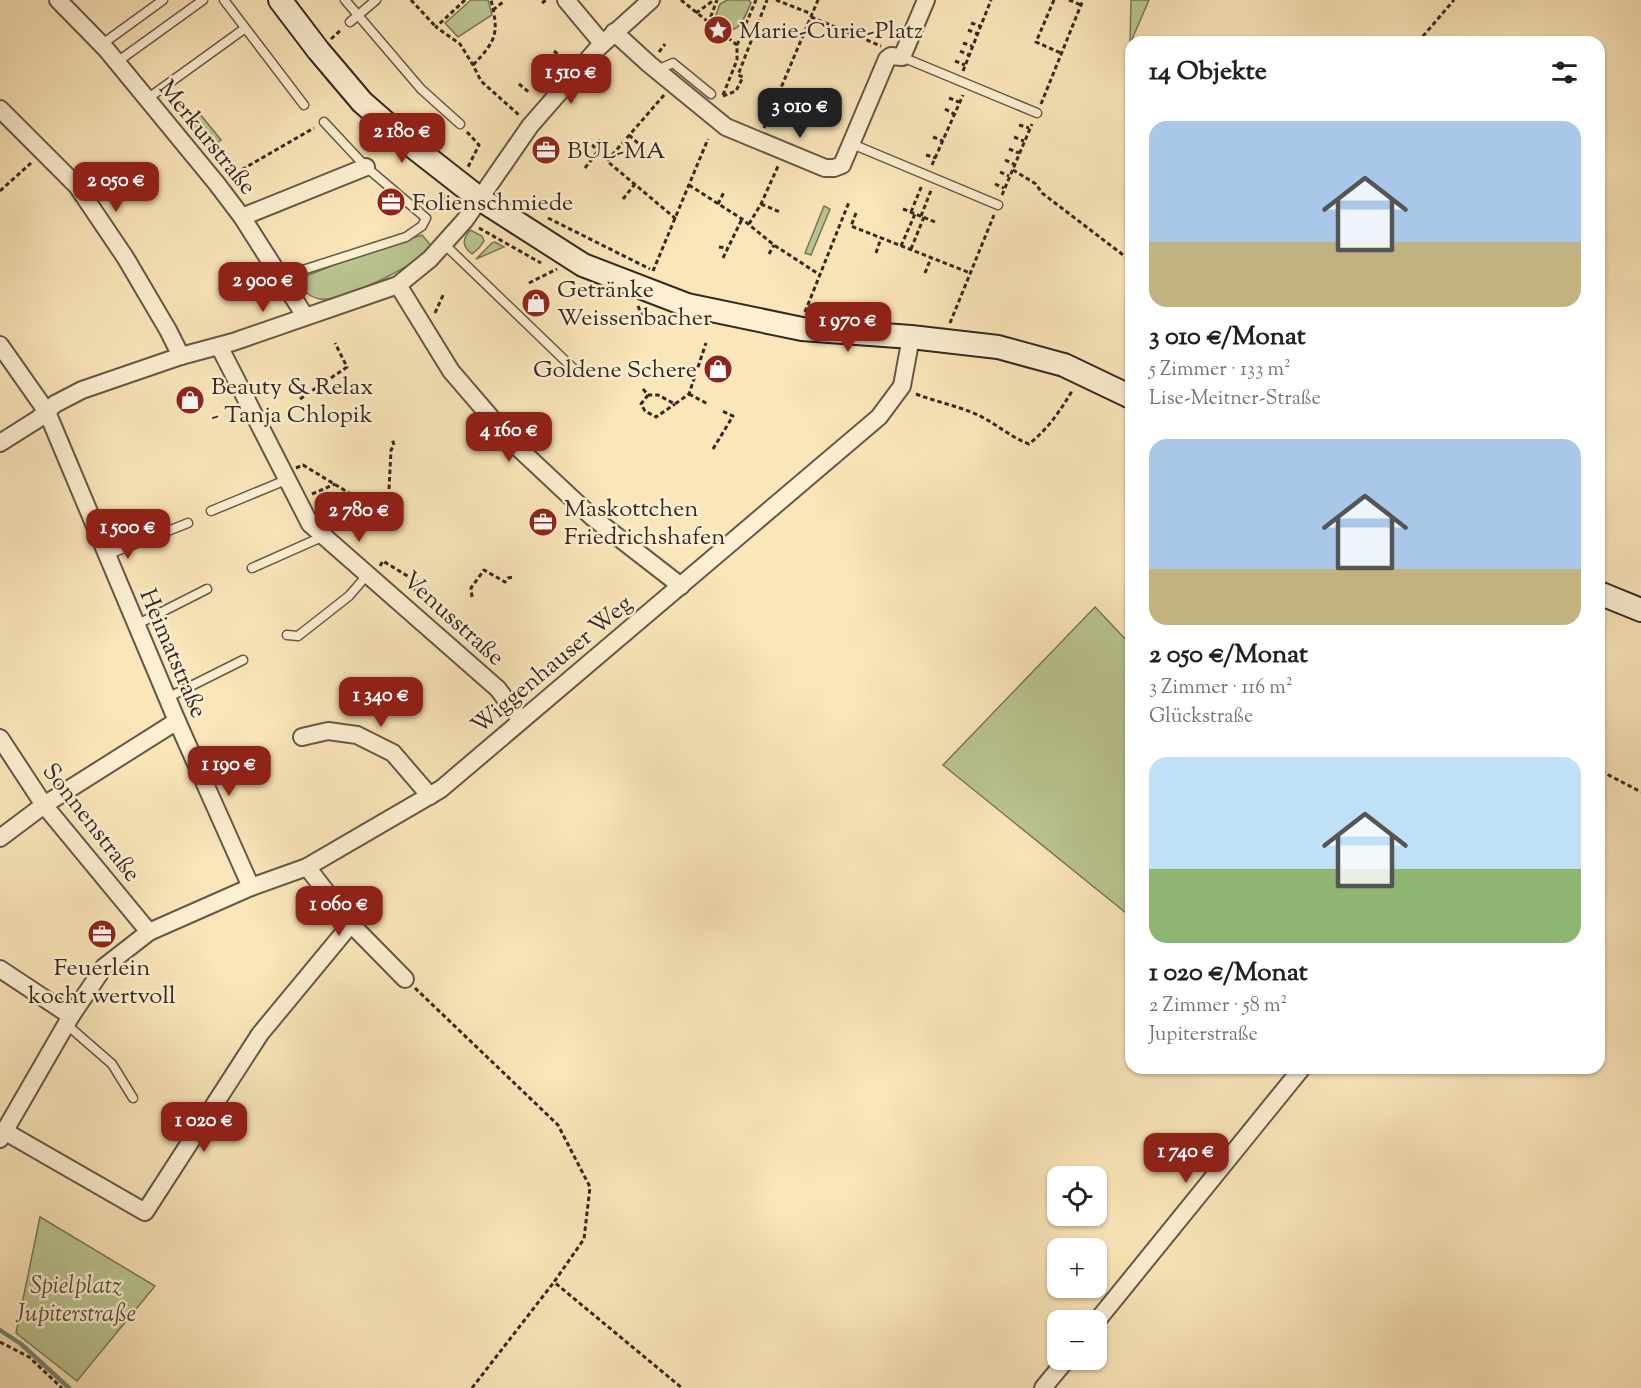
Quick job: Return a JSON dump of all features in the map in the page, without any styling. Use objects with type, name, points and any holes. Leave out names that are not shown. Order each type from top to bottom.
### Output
[{"type":"main road","points":[[280,0],[362,102],[411,146],[480,199],[583,265],[687,305],[802,329],[910,337],[998,347],[1064,365],[1125,394]]},
{"type":"main road","points":[[1605,595],[1641,610]]},
{"type":"street","name":"Merkurstraße","points":[[58,0],[117,62],[217,184],[242,217],[305,316]]},
{"type":"street","points":[[0,443],[56,404],[82,390],[398,285],[430,259],[444,244],[465,220],[530,126],[608,38],[651,0]]},
{"type":"street","points":[[572,5],[608,38],[657,70],[726,127],[825,168],[834,168],[842,165],[887,59],[891,56],[902,57],[926,0]]},
{"type":"street","points":[[0,109],[77,186],[113,239],[168,330],[181,356]]},
{"type":"street","points":[[242,217],[366,168]]},
{"type":"street","points":[[398,285],[451,371],[512,442],[592,518],[681,586]]},
{"type":"street","name":"Wiggenhauser Weg","points":[[2,1135],[68,1020],[104,967],[149,932],[251,887],[307,867],[441,789],[879,417],[902,386],[910,337]]},
{"type":"street","name":"Heimatstraße","points":[[0,345],[46,412],[167,698],[251,887]]},
{"type":"street","name":"Venusstraße","points":[[219,346],[310,524],[498,689],[521,720]]},
{"type":"street","points":[[0,838],[44,805],[177,721]]},
{"type":"street","points":[[302,737],[328,731],[357,735],[393,753],[429,796]]},
{"type":"street","name":"Sonnenstraße","points":[[2,744],[44,805],[149,932]]},
{"type":"street","points":[[307,867],[351,924],[405,979]]},
{"type":"street","points":[[2,1135],[145,1212],[260,1034],[351,924]]},
{"type":"street","points":[[0,969],[68,1020]]},
{"type":"street","points":[[1106,1310],[1297,1074]]},
{"type":"street","points":[[1043,1388],[1058,1370]]},
{"type":"lane","points":[[101,45],[163,0]]},
{"type":"lane","points":[[117,62],[203,0]]},
{"type":"lane","points":[[224,0],[304,105]]},
{"type":"lane","points":[[345,0],[354,19],[421,89],[460,124]]},
{"type":"lane","points":[[354,19],[376,0]]},
{"type":"lane","points":[[147,99],[244,29]]},
{"type":"lane","points":[[902,57],[1037,113]]},
{"type":"lane","points":[[657,70],[673,63],[711,94]]},
{"type":"lane","points":[[281,277],[406,237],[422,226],[426,218],[366,168],[324,122]]},
{"type":"lane","points":[[852,144],[998,205]]},
{"type":"lane","points":[[444,244],[579,374]]},
{"type":"lane","points":[[211,511],[285,477]]},
{"type":"lane","points":[[107,555],[188,523]]},
{"type":"lane","points":[[252,568],[324,536]]},
{"type":"lane","points":[[287,635],[298,636],[349,596],[370,575]]},
{"type":"lane","points":[[136,625],[207,589]]},
{"type":"lane","points":[[167,698],[243,660]]},
{"type":"lane","points":[[68,1020],[112,1064],[133,1098]]},
{"type":"path","points":[[411,0],[436,27],[460,44],[481,81],[525,121]]},
{"type":"path","points":[[436,27],[465,0]]},
{"type":"path","points":[[473,65],[488,49],[496,33],[491,0]]},
{"type":"path","points":[[542,3],[546,0]]},
{"type":"path","points":[[681,0],[737,45]]},
{"type":"path","points":[[696,13],[716,0]]},
{"type":"path","points":[[708,24],[716,0]]},
{"type":"path","points":[[722,105],[723,96],[737,60],[737,45],[756,0]]},
{"type":"path","points":[[723,96],[736,91],[743,77],[738,75],[767,0]]},
{"type":"path","points":[[776,0],[882,46]]},
{"type":"path","points":[[759,141],[818,0]]},
{"type":"path","points":[[959,81],[991,0]]},
{"type":"path","points":[[1054,0],[1036,42],[1062,53]]},
{"type":"path","points":[[1069,0],[1081,5]]},
{"type":"path","points":[[948,328],[1083,0]]},
{"type":"path","points":[[1423,36],[1454,0]]},
{"type":"path","points":[[493,10],[502,2]]},
{"type":"path","points":[[441,12],[445,18]]},
{"type":"path","points":[[971,22],[981,27]]},
{"type":"path","points":[[968,30],[978,34]]},
{"type":"path","points":[[331,39],[338,47]]},
{"type":"path","points":[[963,43],[973,46]]},
{"type":"path","points":[[554,51],[562,58]]},
{"type":"path","points":[[960,51],[969,55]]},
{"type":"path","points":[[956,61],[965,65]]},
{"type":"path","points":[[781,74],[786,76]]},
{"type":"path","points":[[519,84],[530,93]]},
{"type":"path","points":[[607,161],[674,84]]},
{"type":"path","points":[[901,246],[926,174],[936,159],[968,85]]},
{"type":"path","points":[[950,98],[960,103]]},
{"type":"path","points":[[945,109],[954,114]]},
{"type":"path","points":[[217,184],[324,122]]},
{"type":"path","points":[[459,162],[468,169],[479,145],[460,124]]},
{"type":"path","points":[[1019,125],[1029,129]]},
{"type":"path","points":[[629,135],[640,146]]},
{"type":"path","points":[[933,137],[943,141]]},
{"type":"path","points":[[1014,137],[1024,141]]},
{"type":"path","points":[[539,214],[653,271],[708,139]]},
{"type":"path","points":[[600,140],[593,146],[607,161],[676,219]]},
{"type":"path","points":[[1009,149],[1019,153]]},
{"type":"path","points":[[585,168],[598,151]]},
{"type":"path","points":[[0,191],[44,152]]},
{"type":"path","points":[[750,224],[784,152]]},
{"type":"path","points":[[926,155],[936,159]]},
{"type":"path","points":[[1005,160],[1015,164]]},
{"type":"path","points":[[1013,170],[1036,184],[1042,194],[1125,256]]},
{"type":"path","points":[[1000,172],[1010,177]]},
{"type":"path","points":[[623,199],[634,184]]},
{"type":"path","points":[[995,184],[1005,188]]},
{"type":"path","points":[[689,185],[750,224],[774,245],[820,275]]},
{"type":"path","points":[[910,250],[931,190]]},
{"type":"path","points":[[718,204],[724,192]]},
{"type":"path","points":[[804,317],[849,202]]},
{"type":"path","points":[[761,204],[780,212]]},
{"type":"path","points":[[903,209],[935,222]]},
{"type":"path","points":[[856,213],[852,226],[970,273]]},
{"type":"path","points":[[723,258],[742,219]]},
{"type":"path","points":[[876,253],[881,238]]},
{"type":"path","points":[[769,254],[774,245]]},
{"type":"path","points":[[719,247],[727,248]]},
{"type":"path","points":[[925,273],[931,258]]},
{"type":"path","points":[[529,283],[557,268]]},
{"type":"path","points":[[300,399],[347,367],[336,343]]},
{"type":"path","points":[[675,404],[659,392],[648,395],[641,404],[645,411],[656,417],[675,404],[689,394],[706,343]]},
{"type":"path","points":[[902,386],[931,400],[971,412],[1029,444],[1059,413],[1084,374]]},
{"type":"path","points":[[643,389],[648,395]]},
{"type":"path","points":[[689,394],[708,404]]},
{"type":"path","points":[[713,449],[733,416],[722,411]]},
{"type":"path","points":[[389,489],[391,450],[394,445],[392,438]]},
{"type":"path","points":[[285,477],[303,465],[349,493],[349,500],[345,505],[341,521],[362,534]]},
{"type":"path","points":[[297,501],[335,484]]},
{"type":"path","points":[[370,575],[383,561],[419,583],[405,606]]},
{"type":"path","points":[[472,597],[471,588],[484,570],[505,582],[508,578],[514,577]]},
{"type":"path","points":[[1605,773],[1641,792]]},
{"type":"path","points":[[405,979],[558,1125],[590,1187],[584,1239],[554,1282],[472,1388]]},
{"type":"path","points":[[554,1282],[682,1388]]},
{"type":"path","points":[[0,1342],[29,1357],[62,1388]]},
{"type":"green space","points":[[471,0],[488,0],[492,15],[458,37],[445,23]]},
{"type":"green space","points":[[727,0],[749,0],[751,3],[741,23],[733,29],[728,29],[715,18],[720,4]]},
{"type":"green space","points":[[1131,0],[1149,0],[1133,36],[1130,36]]},
{"type":"green space","points":[[200,114],[221,140],[210,149],[189,123]]},
{"type":"green space","points":[[824,206],[830,209],[811,255],[805,253]]},
{"type":"green space","points":[[470,230],[482,236],[484,241],[472,254],[464,243]]},
{"type":"green space","points":[[422,235],[433,248],[396,272],[345,295],[331,299],[316,298],[306,292],[296,280],[367,252]]},
{"type":"green space","points":[[495,242],[504,247],[476,259],[492,243]]},
{"type":"green space","points":[[1095,607],[1125,639],[1125,912],[943,765]]},
{"type":"green space","name":"Spielplatz Jupiterstraße","points":[[40,1217],[155,1286],[77,1381],[16,1333]]},
{"type":"waterway","points":[[0,1330],[21,1344],[69,1388]]},
{"type":"place","name":"Marie-Curie-Platz","points":[[718,30]]},
{"type":"place","name":"BUL-MA","points":[[546,150]]},
{"type":"place","name":"Folienschmiede","points":[[391,202]]},
{"type":"place","name":"Getränke Weissenbacher","points":[[536,303]]},
{"type":"place","name":"Goldene Schere","points":[[718,369]]},
{"type":"place","name":"Beauty & Relax - Tanja Chlopik","points":[[190,400]]},
{"type":"place","name":"Maskottchen Friedrichshafen","points":[[543,522]]},
{"type":"place","name":"Feuerlein kocht wertvoll","points":[[102,934]]}]
